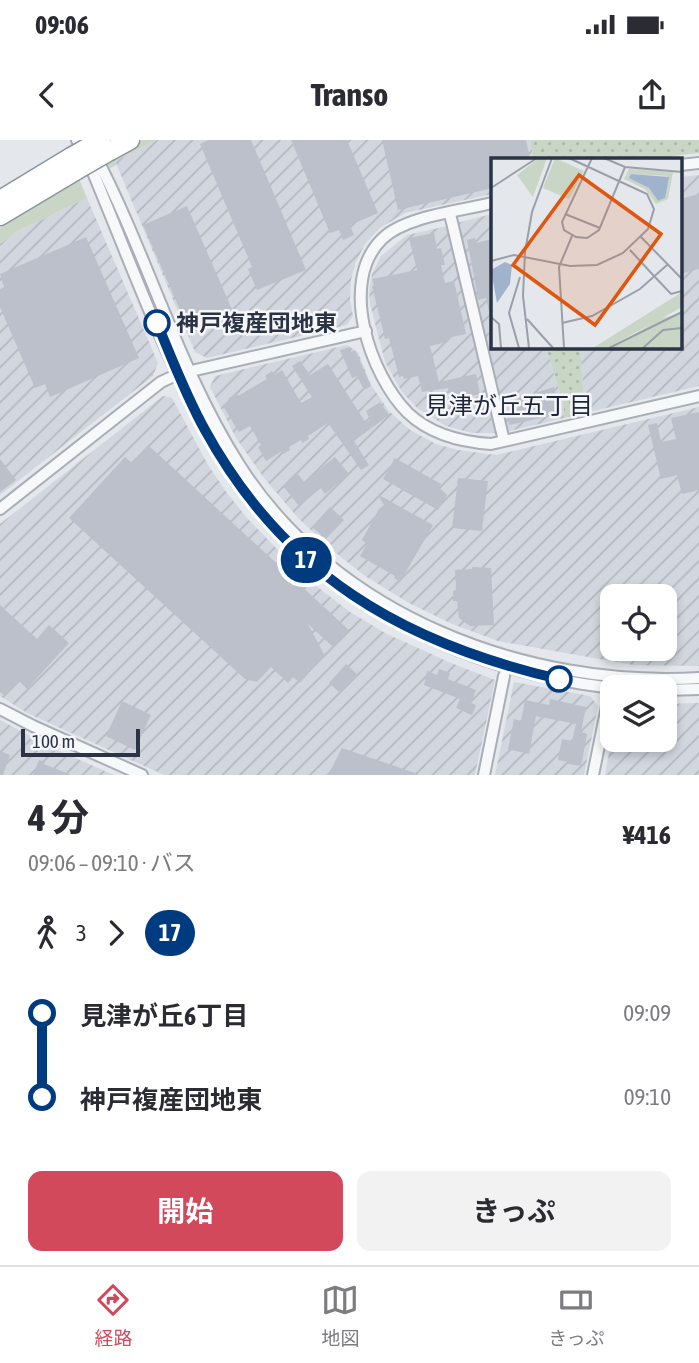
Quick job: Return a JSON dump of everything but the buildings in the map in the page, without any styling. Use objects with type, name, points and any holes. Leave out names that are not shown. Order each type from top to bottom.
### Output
[{"type":"highway","points":[[0,200],[75,155],[130,140]]},
{"type":"highway","points":[[0,216],[75,155]]},
{"type":"street","points":[[88,140],[190,372],[241,467],[265,500],[320,556],[357,586],[428,627],[511,658],[613,675]]},
{"type":"street","points":[[75,155],[92,170],[178,374],[205,429],[231,472],[257,506],[311,564],[351,594],[423,636],[509,668],[600,686]]},
{"type":"street","points":[[491,204],[397,228],[382,239],[370,254],[363,270],[360,288],[366,331],[382,379],[409,414],[445,435],[468,443],[491,444],[699,396]]},
{"type":"street","points":[[450,214],[504,441]]},
{"type":"street","points":[[0,509],[161,382],[178,374],[366,331]]},
{"type":"street","points":[[484,775],[504,676]]},
{"type":"street","points":[[677,678],[699,678]]},
{"type":"street","points":[[677,690],[699,689]]},
{"type":"street","points":[[0,709],[142,775]]},
{"type":"street","points":[[593,775],[600,741]]},
{"type":"shaded area","points":[[157,140],[530,140],[534,158],[491,158],[491,194],[405,213],[380,228],[365,244],[356,262],[351,280],[350,300],[353,316],[347,325],[207,358],[195,352],[115,161]]},
{"type":"shaded area","points":[[699,175],[699,386],[585,413],[580,348],[682,348],[682,177]]},
{"type":"shaded area","points":[[87,198],[158,363],[153,376],[0,495],[0,244],[16,232]]},
{"type":"shaded area","points":[[491,214],[491,348],[546,348],[564,407],[564,418],[506,432],[456,223]]},
{"type":"shaded area","points":[[447,226],[496,433],[472,433],[446,426],[417,408],[402,392],[385,362],[370,304],[372,274],[381,256],[407,235]]},
{"type":"shaded area","points":[[347,345],[358,352],[371,385],[389,411],[410,430],[436,444],[496,455],[699,407],[699,666],[633,665],[610,661],[677,661],[677,584],[600,584],[600,659],[498,641],[450,623],[409,603],[365,576],[298,518],[264,478],[236,438],[210,387],[215,376]]},
{"type":"shaded area","points":[[163,396],[172,398],[208,465],[227,493],[247,518],[302,575],[350,612],[387,634],[495,680],[475,775],[164,775],[27,713],[0,696],[0,524]]},
{"type":"shaded area","points":[[514,682],[590,696],[598,706],[584,775],[495,775]]},
{"type":"shaded area","points":[[699,703],[699,775],[605,775],[609,752],[677,752],[677,704]]},
{"type":"shaded area","points":[[0,720],[57,750],[114,775],[0,775]]},
{"type":"green space","points":[[143,140],[157,140],[115,161],[116,165],[110,168],[106,161]]},
{"type":"green space","points":[[530,140],[699,140],[699,153],[653,158],[534,158]]},
{"type":"green space","points":[[79,179],[87,198],[16,232],[0,244],[0,228]]},
{"type":"green space","points":[[546,348],[580,348],[585,413],[564,418],[564,407]]},
{"type":"bus line","name":"17","points":[[157,323],[205,429],[231,472],[282,536],[311,564],[367,605],[423,636],[509,668],[559,679]]},
{"type":"place","name":"神戸複産団地東","points":[[157,323]]},
{"type":"district","name":"見津が丘五丁目","points":[[509,406]]}]
